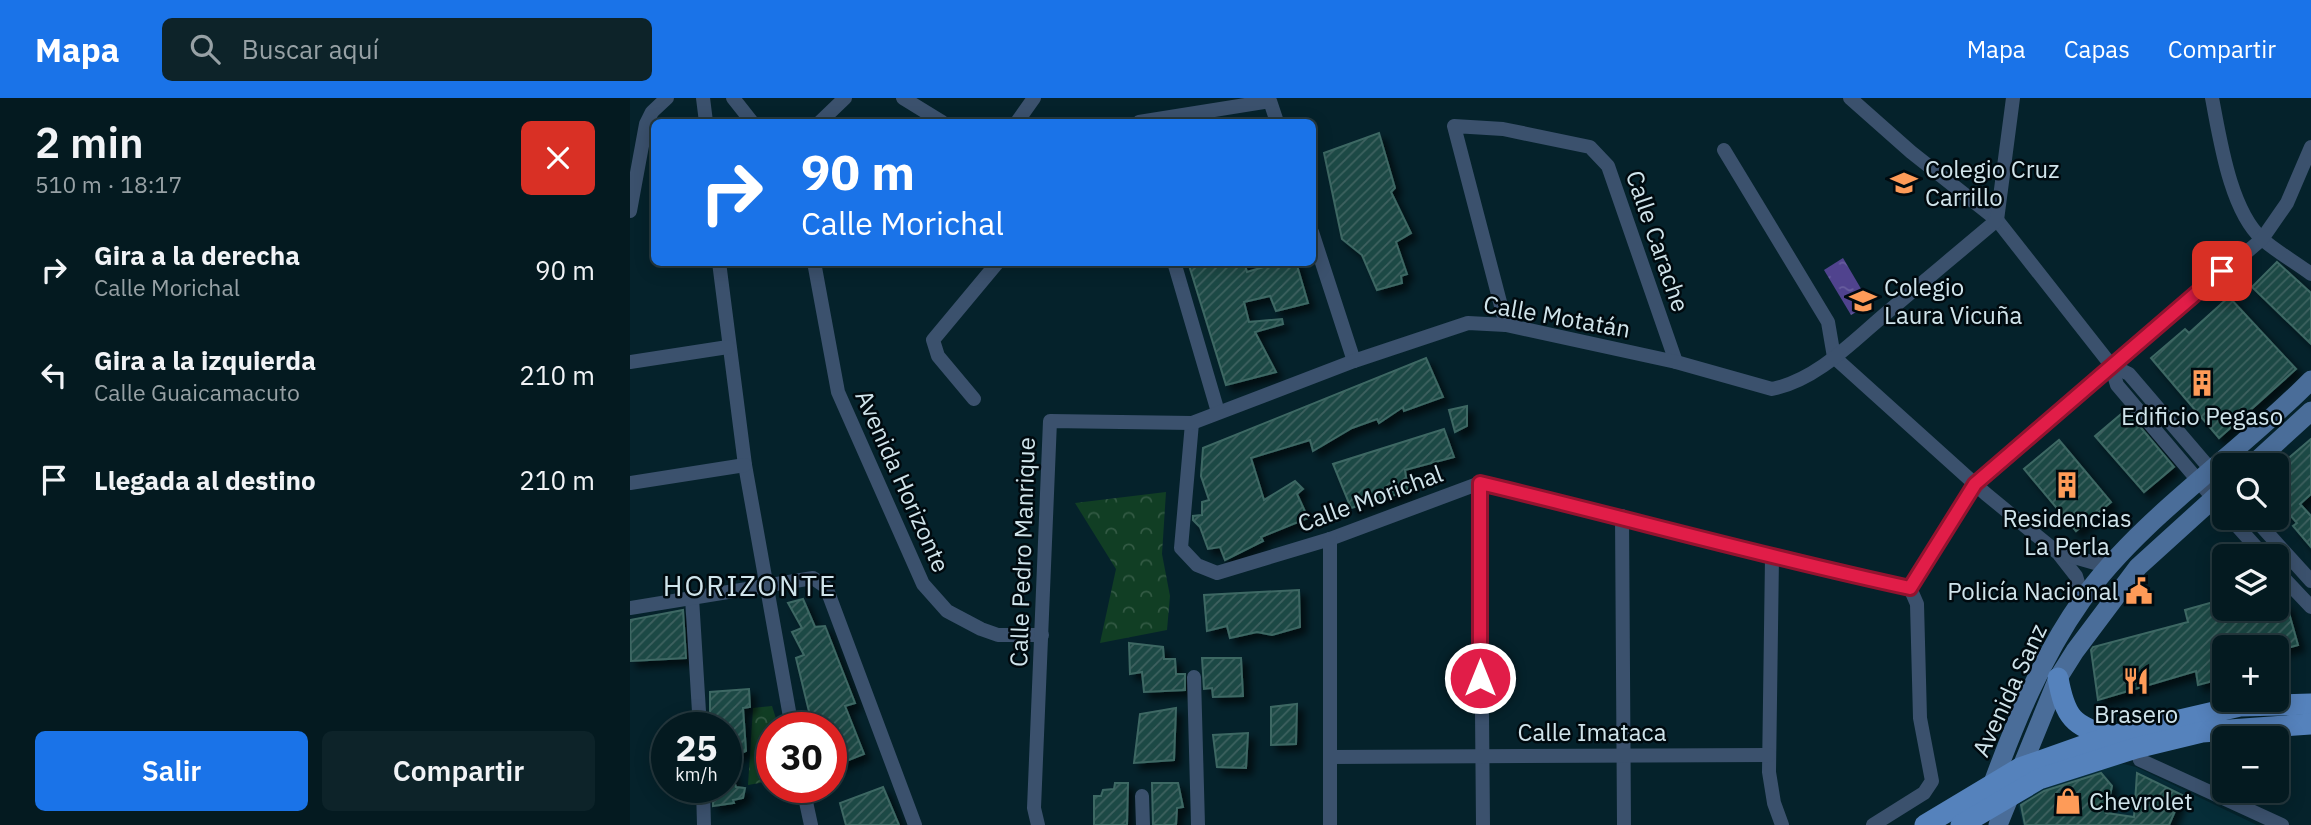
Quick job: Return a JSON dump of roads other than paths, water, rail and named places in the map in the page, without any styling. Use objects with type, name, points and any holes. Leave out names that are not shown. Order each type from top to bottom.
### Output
[{"type":"main road","points":[[2058,678],[2064,705],[2074,721],[2111,736]]},
{"type":"main road","points":[[1961,825],[1986,820],[2001,789],[2020,768],[2111,736],[2240,706],[2306,701]]},
{"type":"main road","points":[[1925,825],[2001,789],[2136,748],[2202,732],[2311,724]]},
{"type":"street","points":[[630,211],[646,124],[652,112],[667,98]]},
{"type":"street","points":[[703,98],[706,119]]},
{"type":"street","points":[[733,98],[750,119]]},
{"type":"street","points":[[823,119],[845,98]]},
{"type":"street","points":[[903,98],[937,119]]},
{"type":"street","points":[[1019,119],[1034,98]]},
{"type":"street","points":[[1850,98],[1911,152],[1997,220],[2111,365],[2117,385],[2212,485]]},
{"type":"street","points":[[1997,220],[2013,98]]},
{"type":"street","points":[[2212,98],[2237,199],[2247,221],[2262,239],[2311,274]]},
{"type":"street","points":[[1158,119],[1270,101],[1276,119]]},
{"type":"street","name":"Calle Carache","points":[[1506,325],[1454,126],[1503,129],[1590,147],[1608,166],[1676,362]]},
{"type":"street","points":[[1873,825],[1924,793],[1932,781],[1920,718],[1917,604],[1910,588],[1975,484],[2111,365],[2262,239],[2287,203],[2311,147]]},
{"type":"street","points":[[1724,150],[1828,322],[1834,357],[1975,484],[2059,552],[2076,576],[2083,599]]},
{"type":"street","name":"Calle Motatán","points":[[1192,423],[1354,361],[1468,323],[1506,325],[1676,362],[1772,389],[1803,379],[1834,357],[1997,220]]},
{"type":"street","points":[[1316,244],[1354,361]]},
{"type":"street","points":[[719,266],[745,465],[789,712]]},
{"type":"street","name":"Avenida Horizonte","points":[[815,266],[838,392],[923,584],[947,611],[981,629],[998,635],[1042,635]]},
{"type":"street","points":[[974,399],[938,356],[933,340],[935,333],[994,266]]},
{"type":"street","points":[[1175,266],[1218,412]]},
{"type":"street","points":[[630,362],[728,347]]},
{"type":"street","name":"Avenida Sanz","points":[[2247,453],[2311,380]]},
{"type":"street","points":[[2265,453],[2311,411]]},
{"type":"street","name":"Calle Pedro Manrique","points":[[1038,825],[1034,808],[1051,421],[1192,423]]},
{"type":"street","name":"Calle Morichal","points":[[1192,423],[1181,548],[1197,565],[1217,573],[1330,539],[1480,483],[1622,516],[1772,557],[1910,588]]},
{"type":"street","points":[[630,483],[745,465]]},
{"type":"street","points":[[1480,483],[1483,825]]},
{"type":"street","name":"Avenida Sanz","points":[[2001,789],[2044,660],[2083,599],[2116,559],[2212,492]]},
{"type":"street","name":"Avenida Sanz","points":[[2020,768],[2058,678],[2138,567],[2212,493]]},
{"type":"street","points":[[1622,516],[1624,825]]},
{"type":"street","points":[[2241,530],[2253,544]]},
{"type":"street","points":[[2265,530],[2311,581]]},
{"type":"street","points":[[1330,539],[1330,825]]},
{"type":"street","points":[[2059,552],[2095,563],[2116,559]]},
{"type":"street","points":[[1772,557],[1769,755],[1774,803],[1782,825]]},
{"type":"street","points":[[630,608],[813,578],[826,587],[915,825]]},
{"type":"street","points":[[2289,584],[2311,607]]},
{"type":"street","points":[[692,598],[699,712]]},
{"type":"street","points":[[1194,677],[1198,825]]},
{"type":"street","points":[[2136,748],[2140,760],[2282,825]]},
{"type":"street","name":"Calle Imataca","points":[[1330,757],[1481,754],[1769,755]]},
{"type":"street","points":[[1142,796],[1143,825]]},
{"type":"street","points":[[703,803],[704,825]]},
{"type":"street","points":[[806,803],[811,825]]},
{"type":"water","points":[[1843,258],[1870,304],[1851,315],[1824,270]]},
{"type":"place","name":"Colegio Cruz Carrillo","points":[[1904,183]]},
{"type":"place","name":"Colegio Laura Vicuña","points":[[1863,301]]},
{"type":"place","name":"Edificio Pegaso","points":[[2202,383]]},
{"type":"place","name":"Residencias La Perla","points":[[2067,485]]},
{"type":"place","name":"Policía Nacional","points":[[2139,591]]},
{"type":"place","name":"Brasero","points":[[2136,681]]},
{"type":"place","name":"Chevrolet","points":[[2068,801]]},
{"type":"district","name":"HORIZONTE","points":[[750,585]]}]
